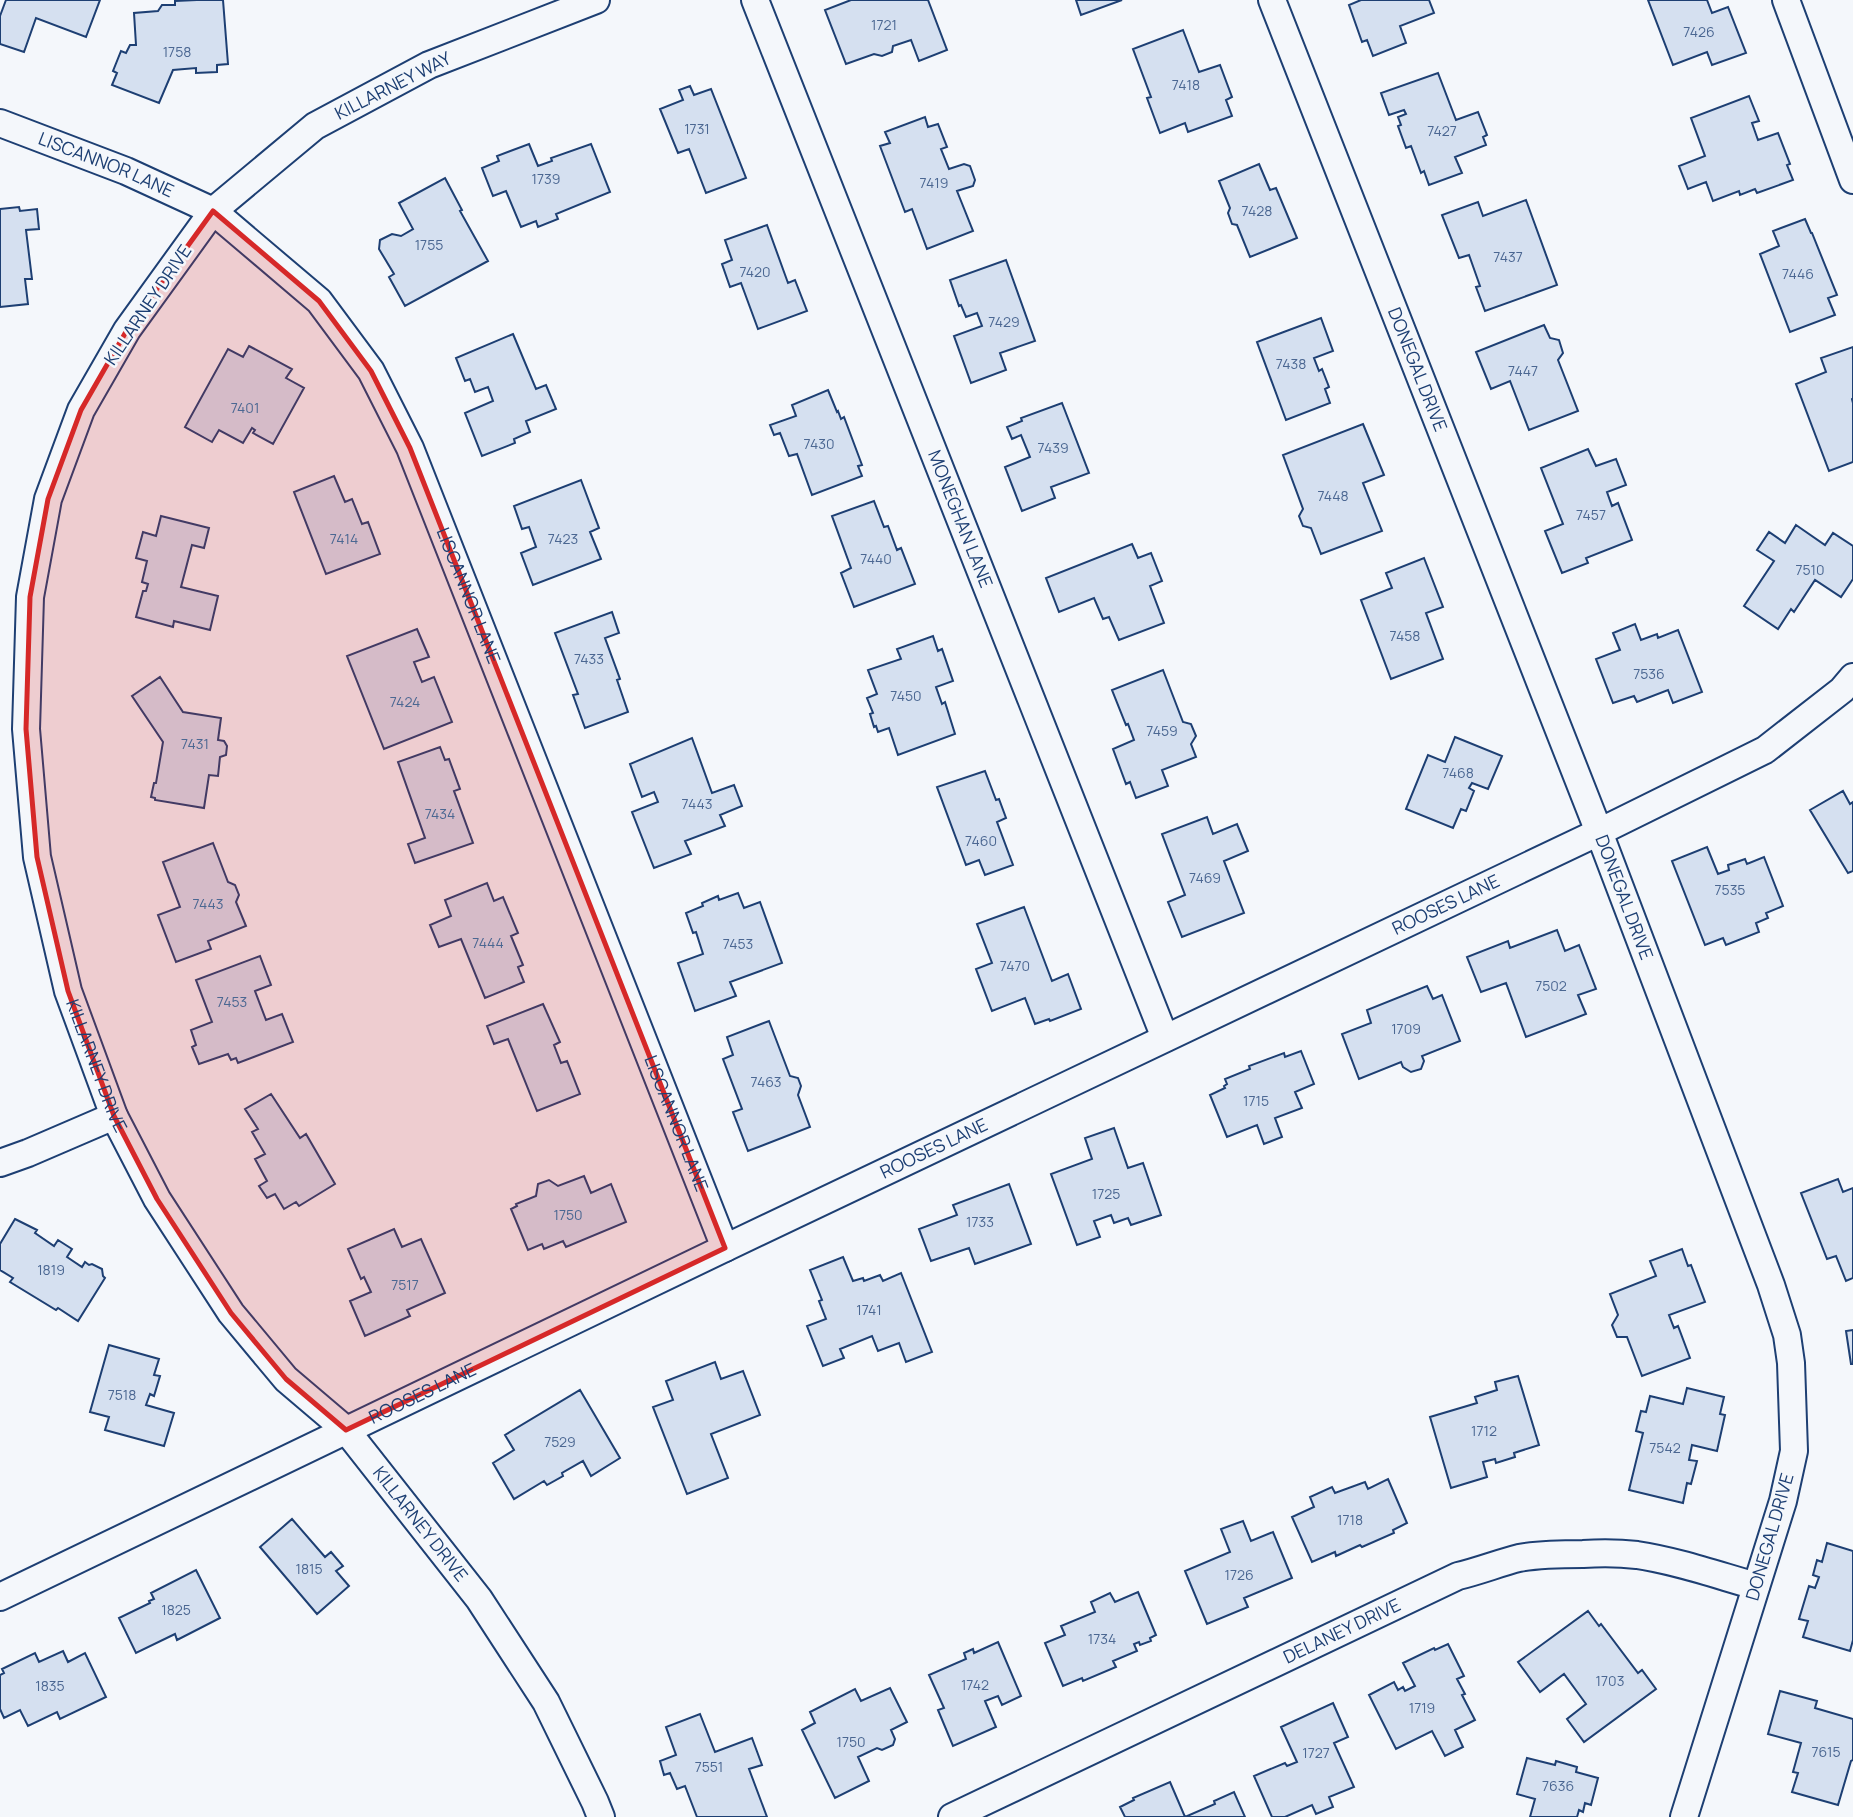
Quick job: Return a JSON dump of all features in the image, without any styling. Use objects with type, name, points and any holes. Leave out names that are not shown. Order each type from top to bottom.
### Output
[{"type":"street","name":"KILLARNEY WAY","points":[[213,211],[315,127],[429,65],[596,0]]},
{"type":"street","name":"MONEGHAN LANE","points":[[755,0],[1165,1038]]},
{"type":"street","name":"DONEGAL DRIVE","points":[[1272,0],[1599,832],[1771,1285],[1787,1335],[1791,1363],[1794,1451],[1783,1501],[1684,1817]]},
{"type":"street","points":[[1786,0],[1853,180]]},
{"type":"street","name":"LISCANNOR LANE","points":[[0,123],[126,171],[213,211],[319,301],[371,371],[411,448],[725,1248]]},
{"type":"street","name":"KILLARNEY DRIVE","points":[[213,211],[127,330],[81,410],[48,499],[30,597],[26,729],[37,858],[68,991],[114,1116],[157,1199],[231,1313],[286,1380],[346,1430],[479,1599],[546,1702],[601,1817]]},
{"type":"street","name":"ROOSES LANE","points":[[0,1597],[1599,832],[1765,750],[1842,690],[1853,677]]},
{"type":"street","points":[[0,1163],[114,1116]]},
{"type":"street","name":"DELANEY DRIVE","points":[[952,1817],[1458,1576],[1494,1565],[1530,1557],[1600,1552],[1637,1555],[1756,1586]]},
{"type":"highlighted area","points":[[213,211],[319,301],[371,371],[410,448],[725,1248],[346,1430],[286,1379],[231,1313],[157,1199],[114,1116],[68,991],[37,857],[26,729],[30,597],[48,499],[81,410],[127,330]]},
{"type":"building","points":[[6,0],[100,0],[86,37],[36,18],[24,52],[0,44],[0,16]]},
{"type":"building","points":[[223,0],[228,64],[217,65],[217,72],[196,73],[196,68],[173,70],[159,103],[112,85],[117,73],[113,71],[121,51],[126,53],[130,45],[136,45],[134,13],[158,11],[162,5],[175,5],[175,1]]},
{"type":"building","points":[[851,0],[928,0],[947,50],[919,61],[911,40],[893,46],[892,52],[882,56],[874,54],[846,64],[825,10]]},
{"type":"building","points":[[1076,0],[1122,0],[1081,15]]},
{"type":"building","points":[[1361,0],[1429,0],[1434,13],[1400,26],[1406,43],[1373,56],[1367,40],[1362,42],[1349,5]]},
{"type":"building","points":[[1648,0],[1707,0],[1712,13],[1728,7],[1746,53],[1712,65],[1707,52],[1673,65]]},
{"type":"building","points":[[1183,30],[1199,72],[1220,65],[1232,97],[1226,100],[1232,116],[1188,132],[1185,123],[1160,133],[1147,98],[1151,97],[1133,49]]},
{"type":"building","points":[[1438,73],[1456,120],[1478,112],[1487,135],[1483,137],[1486,145],[1455,157],[1462,173],[1429,185],[1424,171],[1421,173],[1411,146],[1406,148],[1398,126],[1401,125],[1398,117],[1406,114],[1404,110],[1389,115],[1381,93]]},
{"type":"building","points":[[690,86],[694,95],[711,89],[746,178],[706,193],[689,149],[678,153],[660,109],[683,100],[679,90]]},
{"type":"building","points":[[1749,96],[1759,121],[1752,123],[1758,140],[1778,133],[1793,180],[1757,193],[1755,189],[1740,195],[1739,191],[1713,201],[1706,182],[1688,189],[1679,166],[1705,156],[1691,118]]},
{"type":"building","points":[[925,117],[928,127],[938,124],[947,147],[941,149],[949,169],[964,164],[970,166],[975,180],[973,186],[957,191],[973,231],[927,249],[912,209],[905,212],[880,146],[890,143],[885,132]]},
{"type":"building","points":[[529,144],[538,166],[552,161],[551,158],[591,144],[610,192],[556,214],[558,219],[538,227],[536,221],[521,227],[506,191],[493,196],[482,168],[499,161],[497,156]]},
{"type":"building","points":[[1259,164],[1270,190],[1276,188],[1297,238],[1250,257],[1237,225],[1232,224],[1228,213],[1230,208],[1219,181]]},
{"type":"building","points":[[445,178],[488,261],[405,306],[389,277],[394,274],[379,249],[380,240],[392,234],[401,236],[413,229],[399,203]]},
{"type":"building","points":[[1526,200],[1557,285],[1485,311],[1469,255],[1459,258],[1442,215],[1478,202],[1483,216]]},
{"type":"building","points":[[19,207],[20,211],[37,209],[39,229],[26,230],[32,279],[25,279],[28,304],[0,307],[0,209]]},
{"type":"building","points":[[1805,219],[1837,295],[1828,298],[1835,315],[1790,332],[1760,254],[1779,246],[1773,231]]},
{"type":"building","points":[[767,225],[788,283],[795,280],[807,311],[758,329],[741,283],[730,287],[722,264],[732,260],[725,240]]},
{"type":"building","points":[[1006,260],[1035,341],[1000,353],[1006,370],[971,383],[954,336],[982,326],[977,313],[966,317],[950,280]]},
{"type":"building","points":[[1321,318],[1333,351],[1314,358],[1329,387],[1325,389],[1330,403],[1286,420],[1257,342]]},
{"type":"building","points":[[1544,325],[1550,338],[1559,340],[1563,353],[1558,360],[1578,411],[1529,430],[1510,381],[1491,389],[1476,352]]},
{"type":"building","points":[[513,334],[536,389],[546,385],[556,409],[526,421],[530,432],[514,439],[515,443],[482,456],[465,413],[493,401],[488,387],[475,392],[470,379],[465,381],[456,358]]},
{"type":"building","points":[[249,346],[292,369],[286,378],[304,388],[273,444],[253,433],[255,430],[252,428],[243,443],[219,430],[212,442],[185,427],[228,349],[243,357]]},
{"type":"building","points":[[1853,347],[1853,462],[1829,471],[1796,384],[1826,372],[1821,358]]},
{"type":"building","points":[[828,390],[841,419],[844,417],[862,465],[858,466],[862,476],[812,495],[797,454],[789,456],[780,433],[774,435],[770,425],[796,416],[792,405]]},
{"type":"building","points":[[1062,403],[1089,473],[1051,487],[1055,498],[1022,511],[1005,467],[1030,457],[1021,435],[1012,439],[1007,427],[1022,421],[1021,418]]},
{"type":"building","points":[[1363,424],[1384,475],[1363,483],[1382,531],[1321,554],[1311,528],[1303,526],[1299,516],[1303,509],[1283,455]]},
{"type":"building","points":[[1588,449],[1596,466],[1616,459],[1626,485],[1607,492],[1612,506],[1618,503],[1632,540],[1586,558],[1588,563],[1562,573],[1545,531],[1563,524],[1541,468]]},
{"type":"building","points":[[334,476],[345,502],[352,499],[362,524],[368,522],[380,554],[326,574],[294,492]]},
{"type":"building","points":[[581,480],[599,528],[590,532],[601,559],[533,585],[521,553],[536,547],[529,527],[522,529],[514,506]]},
{"type":"building","points":[[874,501],[897,550],[901,548],[915,584],[854,607],[841,573],[851,568],[832,516]]},
{"type":"building","points":[[161,516],[209,528],[204,548],[192,545],[181,587],[218,596],[210,630],[174,621],[173,627],[136,617],[143,591],[146,591],[148,584],[142,582],[147,561],[136,558],[143,532],[156,536]]},
{"type":"building","points":[[1796,525],[1825,545],[1833,533],[1853,546],[1853,579],[1841,597],[1815,580],[1794,612],[1791,609],[1778,629],[1744,606],[1774,561],[1757,550],[1769,532],[1785,543]]},
{"type":"building","points":[[1132,544],[1138,558],[1151,553],[1162,581],[1150,586],[1164,623],[1119,640],[1109,617],[1103,619],[1094,598],[1059,612],[1046,578]]},
{"type":"building","points":[[1424,558],[1443,607],[1426,613],[1443,659],[1391,679],[1361,600],[1392,588],[1386,573]]},
{"type":"building","points":[[612,612],[619,633],[605,638],[620,679],[617,680],[628,712],[585,728],[573,695],[578,694],[555,633]]},
{"type":"building","points":[[1635,624],[1641,640],[1657,634],[1658,638],[1678,630],[1702,692],[1673,703],[1668,690],[1637,702],[1634,696],[1613,703],[1596,659],[1620,650],[1613,633]]},
{"type":"building","points":[[417,629],[429,657],[414,662],[422,682],[434,677],[452,722],[384,749],[347,656]]},
{"type":"building","points":[[933,636],[938,651],[942,649],[953,681],[936,687],[942,704],[945,702],[955,734],[898,755],[889,728],[878,732],[876,726],[874,727],[870,714],[873,713],[867,698],[877,694],[868,670],[901,659],[897,649]]},
{"type":"building","points":[[1163,670],[1183,722],[1191,724],[1196,736],[1191,744],[1196,757],[1162,770],[1168,786],[1136,798],[1130,782],[1126,784],[1113,749],[1134,740],[1112,690]]},
{"type":"building","points":[[160,677],[183,712],[221,718],[218,740],[224,741],[227,746],[226,755],[220,757],[218,776],[209,775],[204,808],[155,800],[151,797],[163,742],[132,696]]},
{"type":"building","points":[[1455,737],[1502,756],[1488,789],[1472,783],[1469,788],[1474,791],[1466,811],[1461,809],[1453,828],[1406,809],[1428,755],[1445,762]]},
{"type":"building","points":[[692,738],[712,793],[734,785],[742,806],[720,815],[725,826],[685,841],[691,854],[654,868],[632,812],[658,802],[654,792],[642,797],[630,764]]},
{"type":"building","points":[[440,747],[445,760],[449,759],[460,789],[454,791],[473,843],[415,863],[408,844],[425,838],[398,762]]},
{"type":"building","points":[[985,771],[1006,818],[997,822],[1013,865],[985,875],[979,860],[966,865],[937,787]]},
{"type":"building","points":[[1843,791],[1850,804],[1853,802],[1853,871],[1848,873],[1810,810]]},
{"type":"building","points":[[1207,817],[1213,834],[1237,824],[1248,851],[1224,861],[1244,913],[1182,937],[1168,902],[1185,895],[1162,834]]},
{"type":"building","points":[[213,843],[228,882],[235,885],[239,895],[236,902],[246,926],[208,941],[211,949],[176,962],[158,915],[180,907],[163,862]]},
{"type":"building","points":[[1707,847],[1718,874],[1729,870],[1728,865],[1745,859],[1747,864],[1764,857],[1783,906],[1766,913],[1768,918],[1756,923],[1759,932],[1726,945],[1723,938],[1705,945],[1672,861]]},
{"type":"building","points":[[487,883],[494,901],[503,897],[518,933],[511,936],[523,965],[518,967],[524,982],[485,998],[461,939],[439,947],[430,925],[451,916],[445,900]]},
{"type":"building","points":[[738,893],[744,908],[760,902],[782,963],[730,982],[736,996],[695,1011],[678,963],[703,954],[686,913],[718,896],[719,900]]},
{"type":"building","points":[[1024,907],[1052,981],[1068,974],[1081,1009],[1035,1024],[1025,998],[992,1011],[976,969],[992,963],[977,924]]},
{"type":"building","points":[[1557,930],[1565,951],[1579,945],[1596,989],[1578,995],[1586,1014],[1526,1037],[1506,983],[1481,992],[1467,957],[1508,941],[1510,948]]},
{"type":"building","points":[[260,956],[271,985],[255,991],[266,1020],[282,1014],[293,1042],[238,1063],[236,1058],[231,1060],[228,1054],[199,1064],[192,1047],[196,1045],[191,1030],[212,1022],[196,980]]},
{"type":"building","points":[[1427,986],[1433,999],[1442,995],[1460,1041],[1422,1056],[1424,1061],[1421,1069],[1411,1072],[1403,1067],[1401,1062],[1359,1079],[1342,1034],[1371,1023],[1367,1010]]},
{"type":"building","points":[[543,1004],[560,1042],[554,1045],[561,1063],[567,1061],[580,1094],[537,1111],[508,1039],[494,1044],[487,1026]]},
{"type":"building","points":[[769,1021],[790,1076],[798,1078],[801,1086],[798,1095],[810,1127],[748,1151],[733,1112],[742,1109],[723,1059],[733,1055],[727,1037]]},
{"type":"building","points":[[1301,1051],[1314,1084],[1295,1092],[1302,1108],[1275,1118],[1282,1137],[1264,1144],[1257,1125],[1227,1137],[1210,1095],[1225,1088],[1225,1079],[1250,1069],[1249,1066],[1284,1053],[1285,1057]]},
{"type":"building","points":[[271,1094],[300,1138],[306,1134],[335,1184],[299,1206],[296,1202],[284,1209],[275,1194],[267,1198],[259,1186],[267,1181],[255,1159],[265,1154],[252,1132],[258,1129],[245,1109]]},
{"type":"building","points":[[1114,1128],[1128,1168],[1143,1163],[1161,1215],[1131,1225],[1128,1218],[1114,1223],[1111,1215],[1094,1221],[1100,1237],[1077,1245],[1051,1174],[1092,1159],[1085,1138]]},
{"type":"building","points":[[584,1176],[591,1193],[611,1184],[626,1222],[566,1247],[563,1241],[544,1249],[542,1244],[528,1250],[511,1209],[517,1206],[516,1204],[536,1196],[538,1184],[549,1180],[558,1186]]},
{"type":"building","points":[[1838,1179],[1843,1192],[1853,1188],[1853,1278],[1846,1281],[1836,1256],[1827,1259],[1801,1193]]},
{"type":"building","points":[[1009,1184],[1031,1244],[975,1264],[969,1248],[931,1261],[919,1229],[957,1215],[953,1205]]},
{"type":"building","points":[[15,1219],[37,1230],[35,1233],[54,1246],[58,1240],[72,1249],[67,1257],[82,1267],[85,1262],[102,1269],[105,1278],[78,1321],[10,1282],[13,1278],[0,1270],[0,1244]]},
{"type":"building","points":[[394,1229],[402,1247],[421,1239],[445,1293],[407,1310],[410,1316],[365,1336],[350,1301],[371,1292],[364,1277],[361,1279],[348,1249]]},
{"type":"building","points":[[1682,1249],[1705,1302],[1669,1315],[1674,1328],[1678,1326],[1690,1358],[1642,1376],[1627,1337],[1617,1337],[1612,1325],[1618,1315],[1610,1294],[1656,1276],[1650,1261]]},
{"type":"building","points":[[843,1257],[853,1281],[863,1278],[864,1281],[880,1275],[883,1281],[901,1273],[932,1352],[906,1362],[899,1343],[878,1351],[872,1336],[840,1349],[844,1358],[823,1366],[807,1326],[826,1319],[810,1270]]},
{"type":"building","points":[[1853,1330],[1853,1364],[1851,1364],[1846,1331]]},
{"type":"building","points":[[109,1345],[159,1359],[154,1375],[160,1376],[154,1396],[150,1394],[146,1405],[174,1413],[164,1446],[105,1430],[109,1417],[90,1412]]},
{"type":"building","points":[[715,1362],[721,1379],[743,1371],[760,1415],[711,1434],[728,1478],[687,1494],[653,1407],[673,1400],[666,1381]]},
{"type":"building","points":[[1518,1376],[1539,1445],[1514,1453],[1515,1457],[1496,1463],[1495,1459],[1483,1462],[1487,1477],[1451,1488],[1430,1417],[1477,1403],[1475,1397],[1497,1390],[1495,1382]]},
{"type":"building","points":[[1687,1388],[1724,1397],[1720,1414],[1725,1415],[1717,1451],[1692,1445],[1689,1460],[1697,1461],[1691,1484],[1687,1483],[1683,1503],[1629,1490],[1643,1433],[1636,1431],[1641,1411],[1646,1412],[1650,1396],[1683,1404]]},
{"type":"building","points":[[580,1390],[620,1458],[591,1476],[583,1461],[547,1485],[544,1481],[514,1499],[493,1463],[514,1450],[505,1435]]},
{"type":"building","points":[[1388,1479],[1407,1523],[1393,1530],[1394,1533],[1362,1547],[1360,1545],[1336,1556],[1335,1552],[1312,1562],[1292,1517],[1314,1507],[1310,1497],[1332,1487],[1335,1493],[1365,1482],[1368,1489]]},
{"type":"building","points":[[292,1519],[325,1557],[331,1552],[343,1566],[336,1571],[349,1586],[317,1614],[260,1547]]},
{"type":"building","points":[[1243,1521],[1251,1541],[1273,1532],[1292,1578],[1244,1598],[1248,1607],[1207,1624],[1185,1571],[1230,1552],[1221,1529]]},
{"type":"building","points":[[1827,1543],[1853,1551],[1853,1640],[1850,1651],[1803,1637],[1808,1621],[1799,1619],[1809,1586],[1815,1588],[1819,1577],[1813,1575],[1817,1560],[1822,1562]]},
{"type":"building","points":[[196,1570],[220,1618],[177,1640],[175,1634],[136,1653],[119,1618],[150,1603],[149,1601],[154,1599],[151,1593]]},
{"type":"building","points":[[1138,1592],[1156,1635],[1150,1638],[1151,1641],[1134,1644],[1137,1651],[1113,1661],[1116,1667],[1063,1686],[1045,1643],[1065,1635],[1061,1626],[1095,1612],[1091,1602],[1110,1593],[1115,1602]]},
{"type":"building","points":[[1588,1611],[1638,1673],[1642,1670],[1656,1689],[1584,1742],[1567,1719],[1586,1704],[1564,1674],[1540,1692],[1518,1662]]},
{"type":"building","points":[[998,1642],[1021,1696],[1002,1705],[998,1696],[985,1701],[996,1727],[953,1746],[938,1710],[944,1708],[929,1675],[966,1659],[964,1653],[973,1649],[974,1653]]},
{"type":"building","points":[[1448,1644],[1464,1676],[1457,1679],[1475,1720],[1455,1730],[1463,1747],[1445,1756],[1432,1731],[1396,1749],[1369,1695],[1394,1682],[1398,1690],[1403,1687],[1405,1691],[1415,1686],[1403,1663]]},
{"type":"building","points":[[63,1651],[68,1662],[85,1653],[106,1697],[60,1719],[57,1712],[28,1726],[20,1710],[4,1718],[0,1709],[0,1675],[4,1673],[2,1669],[35,1653],[39,1662]]},
{"type":"building","points":[[890,1688],[907,1722],[891,1730],[895,1739],[893,1745],[882,1750],[877,1748],[858,1757],[869,1781],[835,1798],[802,1730],[815,1723],[810,1712],[855,1689],[861,1701]]},
{"type":"building","points":[[1780,1691],[1817,1701],[1815,1708],[1853,1719],[1853,1760],[1838,1805],[1792,1792],[1798,1773],[1793,1772],[1801,1743],[1768,1734]]},
{"type":"building","points":[[1333,1703],[1348,1737],[1334,1743],[1354,1787],[1329,1797],[1333,1807],[1316,1814],[1312,1805],[1285,1817],[1272,1817],[1254,1776],[1285,1763],[1287,1766],[1297,1762],[1281,1727]]},
{"type":"building","points":[[700,1714],[715,1752],[752,1738],[762,1765],[749,1769],[767,1817],[697,1817],[685,1786],[677,1789],[670,1773],[664,1775],[660,1761],[676,1755],[666,1727]]},
{"type":"building","points":[[1527,1758],[1555,1765],[1556,1761],[1577,1767],[1576,1772],[1598,1778],[1591,1805],[1585,1803],[1583,1812],[1579,1810],[1577,1817],[1530,1817],[1535,1799],[1517,1794]]},
{"type":"building","points":[[1170,1782],[1185,1817],[1125,1817],[1120,1807],[1134,1800],[1133,1798]]},
{"type":"building","points":[[1234,1792],[1245,1817],[1185,1817]]}]
